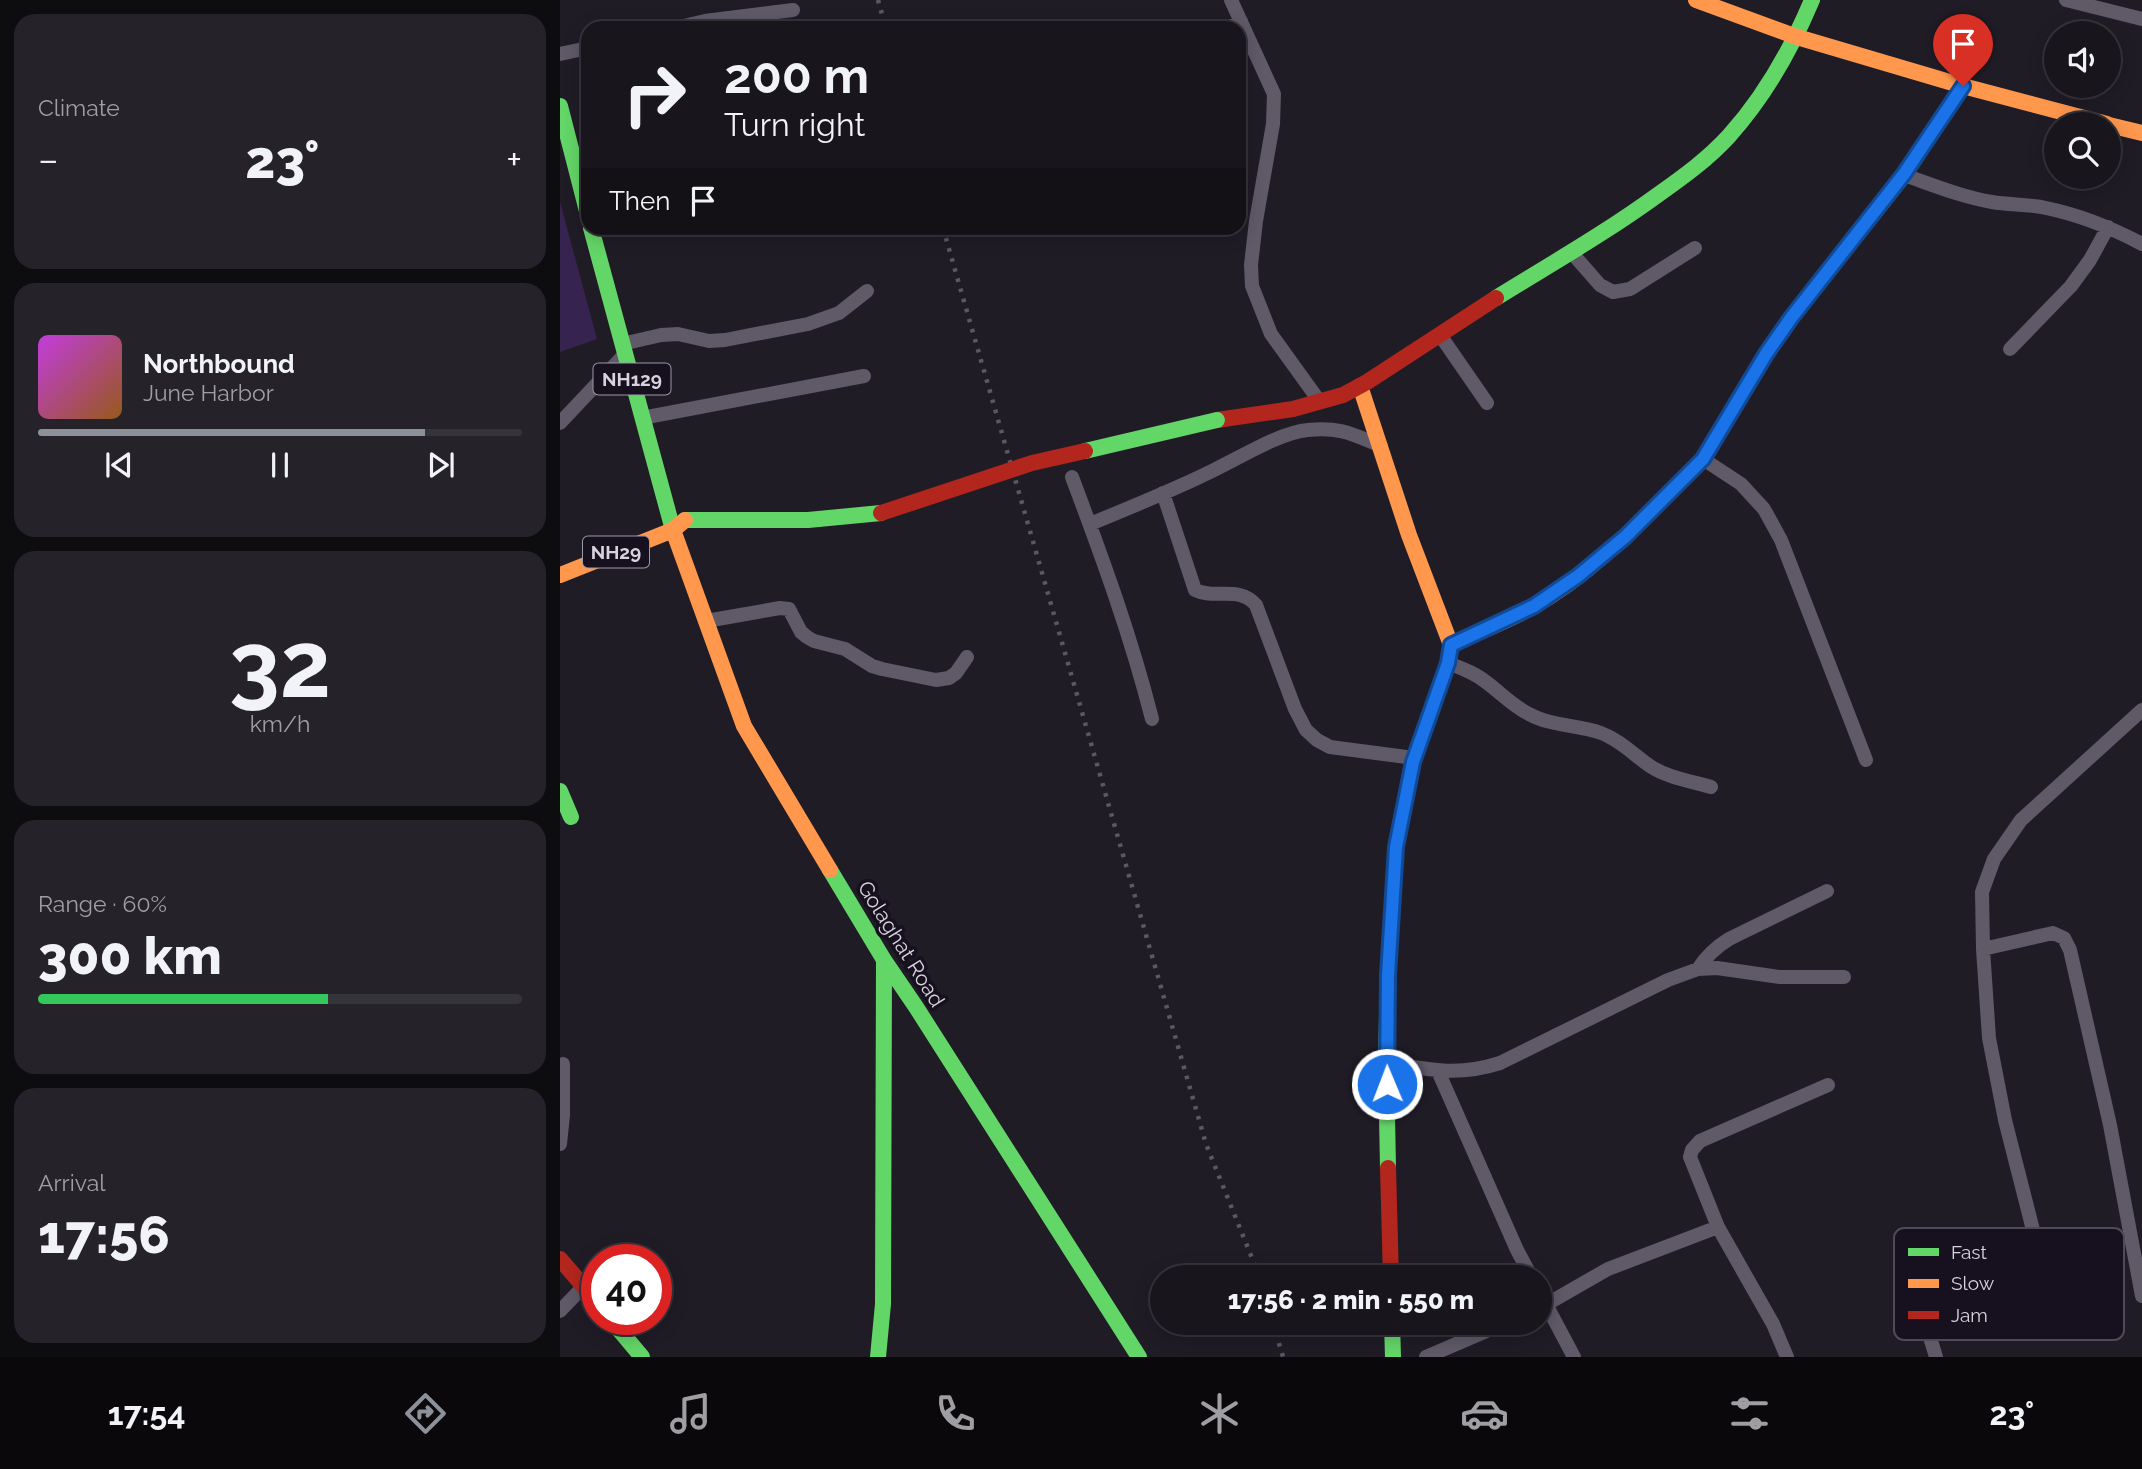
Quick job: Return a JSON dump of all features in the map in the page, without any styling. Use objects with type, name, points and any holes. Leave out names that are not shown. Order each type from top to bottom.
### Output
[{"type":"main road","points":[[1696,0],[1797,37],[2062,112]]},
{"type":"main road","points":[[676,522],[800,521],[845,519],[881,513],[1032,463],[1217,420],[1320,402],[1339,396],[1360,386],[1572,252],[1657,196],[1695,167],[1727,138],[1754,108],[1797,37],[1812,0]]},
{"type":"main road","points":[[1451,645],[1534,606],[1578,576],[1625,537],[1703,459],[1766,354],[1791,318],[1904,174],[1963,86]]},
{"type":"main road","points":[[560,106],[581,188]]},
{"type":"main road","points":[[2121,128],[2142,134]]},
{"type":"main road","name":"NH129","points":[[593,235],[642,418],[676,522]]},
{"type":"main road","points":[[1360,386],[1409,535],[1451,645],[1448,663],[1414,758],[1396,847],[1386,1063],[1391,1265]]},
{"type":"main road","name":"NH29","points":[[646,524],[676,522]]},
{"type":"main road","name":"NH29","points":[[560,575],[676,522]]},
{"type":"main road","name":"Golaghat Road","points":[[676,522],[706,621],[744,726],[884,960],[1139,1357]]},
{"type":"main road","points":[[560,791],[571,817]]},
{"type":"main road","points":[[878,1357],[883,1304],[884,960]]},
{"type":"main road","points":[[560,1259],[581,1285]]},
{"type":"main road","points":[[624,1335],[642,1357]]},
{"type":"main road","points":[[1392,1335],[1393,1357]]},
{"type":"street","points":[[1231,0],[1234,21]]},
{"type":"street","points":[[2066,0],[2142,19]]},
{"type":"street","points":[[705,21],[793,10]]},
{"type":"street","points":[[1246,45],[1274,94],[1273,124],[1256,220],[1251,265],[1252,286],[1271,334],[1320,402]]},
{"type":"street","points":[[560,54],[581,50]]},
{"type":"street","points":[[1904,174],[1947,190],[1992,202],[2046,208],[2108,227],[2142,244]]},
{"type":"street","points":[[2010,349],[2071,286],[2090,260],[2108,227]]},
{"type":"street","points":[[1572,252],[1600,285],[1613,292],[1630,289],[1695,248]]},
{"type":"street","points":[[560,424],[623,349],[662,335],[678,334],[709,341],[724,340],[808,324],[839,313],[867,291]]},
{"type":"street","points":[[1440,335],[1487,403]]},
{"type":"street","points":[[642,418],[864,376]]},
{"type":"street","points":[[1090,524],[1163,493],[1285,435],[1304,430],[1347,431],[1381,446]]},
{"type":"street","points":[[1703,459],[1741,484],[1764,509],[1781,540],[1866,760]]},
{"type":"street","points":[[1072,478],[1138,662],[1152,719]]},
{"type":"street","points":[[1163,493],[1195,590],[1201,593],[1238,593],[1250,598],[1256,605],[1288,692],[1307,730],[1330,747],[1414,758]]},
{"type":"street","points":[[706,621],[780,607],[789,609],[801,632],[814,641],[845,649],[872,666],[936,680],[949,678],[956,673],[967,657]]},
{"type":"street","points":[[1448,663],[1485,681],[1530,715],[1601,733],[1663,773],[1711,786]]},
{"type":"street","points":[[2032,1228],[2005,1121],[1989,1038],[1982,892],[1994,859],[2021,820],[2142,710]]},
{"type":"street","points":[[1698,969],[1715,948],[1729,939],[1827,891]]},
{"type":"street","points":[[1983,949],[2053,933],[2064,938],[2070,950],[2110,1125],[2142,1296]]},
{"type":"street","points":[[1386,1063],[1438,1071],[1477,1071],[1500,1063],[1668,980],[1698,969],[1717,968],[1780,977],[1844,977]]},
{"type":"street","points":[[560,1144],[563,1115],[562,1064]]},
{"type":"street","points":[[1438,1071],[1525,1265]]},
{"type":"street","points":[[1787,1357],[1773,1324],[1718,1227],[1690,1157],[1692,1150],[1700,1142],[1828,1085]]},
{"type":"street","points":[[1552,1297],[1608,1269],[1718,1227]]},
{"type":"street","points":[[560,1311],[581,1289]]},
{"type":"street","points":[[1552,1319],[1574,1357]]},
{"type":"street","points":[[1426,1357],[1477,1335]]},
{"type":"street","points":[[1931,1340],[1936,1357]]},
{"type":"shaded area","points":[[560,202],[597,339],[560,352]]},
{"type":"railway","points":[[878,0],[884,21]]},
{"type":"railway","points":[[945,235],[1206,1144],[1255,1265]]},
{"type":"railway","points":[[1277,1335],[1283,1357]]},
{"type":"traffic: fast","points":[[1496,298],[1619,222],[1713,152],[1742,121],[1766,89],[1812,0]]},
{"type":"traffic: fast","points":[[1666,496],[1703,459],[1766,354],[1791,318],[1904,175],[1963,86]]},
{"type":"traffic: fast","points":[[560,106],[581,188]]},
{"type":"traffic: fast","points":[[593,235],[673,530]]},
{"type":"traffic: fast","points":[[1085,451],[1217,420]]},
{"type":"traffic: fast","points":[[685,520],[808,520],[881,513]]},
{"type":"traffic: fast","points":[[560,791],[571,817]]},
{"type":"traffic: fast","points":[[1388,1168],[1388,975],[1396,845]]},
{"type":"traffic: fast","points":[[830,870],[884,960],[1139,1357]]},
{"type":"traffic: fast","points":[[878,1357],[883,1304],[884,960]]},
{"type":"traffic: fast","points":[[624,1335],[642,1357]]},
{"type":"traffic: fast","points":[[1392,1335],[1393,1357]]},
{"type":"traffic: slow","points":[[1696,0],[1797,37],[2062,112]]},
{"type":"traffic: slow","points":[[2121,128],[2142,133]]},
{"type":"traffic: slow","points":[[1360,386],[1409,535],[1451,645],[1448,663],[1413,762],[1396,845]]},
{"type":"traffic: slow","points":[[1451,645],[1524,611],[1570,583],[1620,541],[1666,496]]},
{"type":"traffic: slow","points":[[560,575],[673,530],[685,520]]},
{"type":"traffic: slow","points":[[673,530],[744,726],[830,870]]},
{"type":"traffic: jam","points":[[1217,420],[1293,409],[1343,395],[1496,298]]},
{"type":"traffic: jam","points":[[881,513],[1032,463],[1085,451]]},
{"type":"traffic: jam","points":[[1388,1168],[1391,1265]]},
{"type":"traffic: jam","points":[[560,1259],[581,1283]]},
{"type":"route","points":[[1387,1084],[1388,975],[1396,847],[1413,762],[1448,663],[1451,645],[1534,606],[1578,576],[1625,537],[1703,459],[1766,354],[1791,318],[1904,174],[1963,86]]}]
